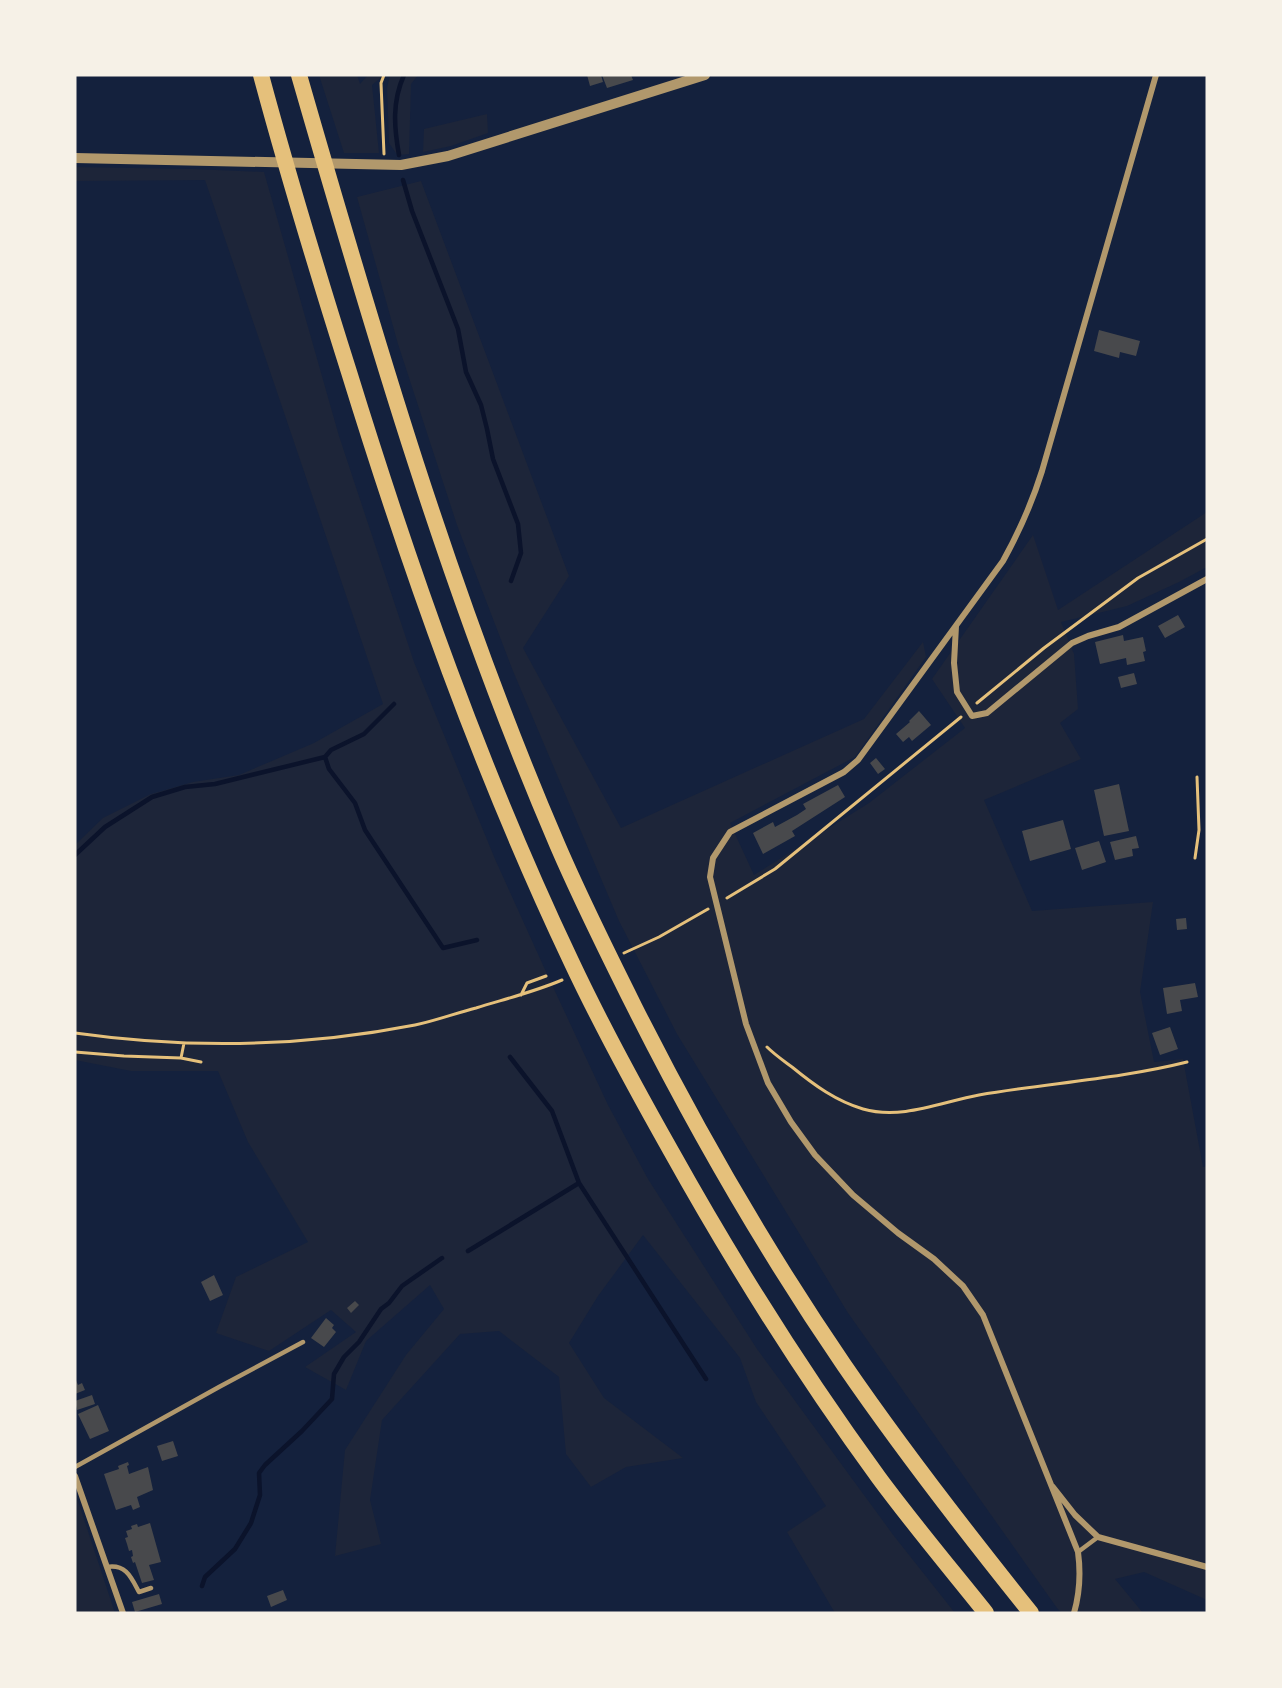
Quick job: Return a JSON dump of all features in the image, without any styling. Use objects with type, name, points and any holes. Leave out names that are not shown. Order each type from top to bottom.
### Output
[{"type":"highway","points":[[261,75],[298,210],[371,443],[442,652],[523,856],[572,964],[660,1133],[768,1314],[880,1479],[986,1613]]},
{"type":"highway","points":[[299,75],[407,436],[444,549],[520,757],[602,942],[685,1104],[750,1218],[842,1363],[906,1453],[1031,1613]]},
{"type":"street","points":[[75,158],[401,165],[448,156],[705,75]]},
{"type":"street","points":[[1074,1613],[1079,1596],[1081,1572],[1078,1552],[983,1314],[963,1286],[853,1195],[815,1155],[791,1122],[768,1083],[746,1024],[710,877],[713,858],[730,832],[844,772],[858,760],[1002,561],[1017,535],[1032,502],[1156,75]]},
{"type":"street","points":[[956,625],[954,663],[957,692],[972,716],[987,713],[1072,643],[1119,627],[1207,579]]},
{"type":"street","points":[[75,1476],[123,1613]]},
{"type":"street","points":[[1049,1481],[1075,1515],[1098,1538],[1207,1567]]},
{"type":"lane","points":[[75,1467],[303,1342]]},
{"type":"lane","points":[[1078,1552],[1098,1538]]},
{"type":"lane","points":[[107,1567],[116,1566],[129,1573],[139,1592],[151,1588]]},
{"type":"path","points":[[384,75],[381,83],[384,165]]},
{"type":"path","points":[[724,900],[775,869],[1044,648],[1138,578],[1207,539]]},
{"type":"path","points":[[1195,858],[1199,830],[1197,777]]},
{"type":"path","points":[[641,946],[714,906]]},
{"type":"path","points":[[521,995],[527,983],[546,976]]},
{"type":"path","points":[[75,1033],[184,1043],[221,1044],[304,1040],[360,1034],[417,1024],[551,985]]},
{"type":"path","points":[[746,1024],[770,1050],[831,1096],[863,1109],[893,1113],[978,1096],[1134,1073],[1187,1062]]},
{"type":"path","points":[[182,1058],[184,1043]]},
{"type":"path","points":[[75,1052],[182,1058],[201,1062]]},
{"type":"shaded area","points":[[319,75],[357,75],[360,84],[368,75],[384,75],[372,85],[379,153],[344,153]]},
{"type":"shaded area","points":[[390,75],[418,75],[411,84],[409,154],[399,155],[389,143],[387,88]]},
{"type":"shaded area","points":[[487,114],[488,133],[451,146],[423,152],[424,129]]},
{"type":"shaded area","points":[[75,167],[264,172],[339,436],[414,662],[495,859],[608,1105],[648,1179],[757,1349],[894,1536],[955,1613],[835,1613],[787,1532],[826,1506],[756,1402],[740,1358],[643,1235],[598,1296],[569,1343],[604,1398],[683,1458],[626,1467],[591,1487],[566,1454],[559,1377],[499,1331],[460,1334],[382,1420],[370,1500],[381,1544],[335,1556],[345,1450],[406,1355],[444,1309],[430,1285],[366,1341],[346,1390],[305,1367],[356,1332],[331,1310],[269,1351],[216,1333],[236,1277],[308,1242],[248,1142],[218,1071],[131,1071],[75,1060],[75,845],[103,818],[151,794],[193,782],[239,775],[314,743],[383,704],[205,180],[75,181]]},
{"type":"shaded area","points":[[421,181],[569,576],[523,648],[621,828],[864,719],[923,642],[926,657],[855,757],[730,823],[754,875],[869,803],[965,728],[932,679],[1033,535],[1058,610],[1207,512],[1207,567],[1127,606],[1061,622],[1074,654],[1078,709],[1060,723],[1081,759],[984,800],[1032,911],[1153,902],[1140,992],[1154,1062],[1183,1059],[1203,1167],[1207,1166],[1207,1600],[1144,1572],[1115,1579],[1143,1613],[1062,1613],[1057,1608],[848,1313],[677,1034],[619,921],[513,671],[457,525],[398,344],[357,197]]},
{"type":"shaded area","points":[[75,1492],[115,1613],[75,1613]]},
{"type":"building","points":[[587,75],[601,75],[603,82],[590,86]]},
{"type":"building","points":[[602,75],[631,75],[633,80],[607,88]]},
{"type":"building","points":[[1099,330],[1140,341],[1136,356],[1120,352],[1119,358],[1094,351]]},
{"type":"building","points":[[1178,615],[1185,627],[1165,638],[1158,626]]},
{"type":"building","points":[[1123,635],[1124,641],[1143,637],[1146,651],[1143,652],[1145,661],[1127,665],[1126,658],[1100,664],[1095,642]]},
{"type":"building","points":[[1134,673],[1137,684],[1121,688],[1118,677]]},
{"type":"building","points":[[919,711],[931,725],[912,741],[909,737],[903,742],[896,734]]},
{"type":"building","points":[[876,758],[885,769],[878,774],[870,763]]},
{"type":"building","points":[[1119,784],[1129,831],[1104,836],[1094,790]]},
{"type":"building","points":[[838,785],[845,797],[792,831],[795,836],[763,854],[753,833],[773,822],[775,827],[797,815],[806,809],[803,804]]},
{"type":"building","points":[[1063,820],[1071,849],[1030,861],[1022,831]]},
{"type":"building","points":[[1136,836],[1139,848],[1132,849],[1133,856],[1115,860],[1110,842]]},
{"type":"building","points":[[1099,841],[1106,862],[1082,870],[1075,848]]},
{"type":"building","points":[[1186,918],[1187,929],[1177,930],[1176,919]]},
{"type":"building","points":[[1195,983],[1198,997],[1180,1000],[1182,1011],[1167,1014],[1163,988]]},
{"type":"building","points":[[1170,1027],[1178,1049],[1160,1055],[1152,1033]]},
{"type":"building","points":[[214,1275],[223,1295],[210,1301],[201,1282]]},
{"type":"building","points":[[355,1301],[359,1305],[351,1313],[347,1308]]},
{"type":"building","points":[[326,1318],[334,1325],[332,1328],[336,1332],[324,1347],[311,1338]]},
{"type":"building","points":[[75,1378],[78,1385],[82,1383],[85,1390],[75,1394]]},
{"type":"building","points":[[92,1395],[95,1404],[77,1410],[75,1401]]},
{"type":"building","points":[[98,1405],[109,1431],[90,1439],[78,1414]]},
{"type":"building","points":[[173,1441],[178,1456],[162,1461],[157,1446]]},
{"type":"building","points":[[128,1462],[129,1474],[148,1467],[153,1490],[137,1497],[140,1507],[133,1510],[131,1505],[116,1510],[104,1474],[119,1469],[118,1466]]},
{"type":"building","points":[[150,1523],[161,1562],[149,1565],[154,1580],[142,1583],[131,1557],[133,1556],[132,1550],[129,1551],[125,1538],[128,1537],[126,1531],[132,1529],[131,1526],[137,1524],[138,1527]]},
{"type":"building","points":[[283,1590],[287,1600],[271,1607],[267,1596]]},
{"type":"building","points":[[159,1594],[162,1604],[135,1612],[132,1602]]},
{"type":"waterway","points":[[399,155],[395,115],[397,95],[404,75]]},
{"type":"waterway","points":[[403,180],[412,211],[458,329],[466,372],[481,405],[493,459],[518,524],[521,553],[511,581]]},
{"type":"waterway","points":[[394,704],[364,734],[331,750],[325,757],[329,769],[355,803],[365,830],[443,948],[477,940]]},
{"type":"waterway","points":[[75,855],[105,827],[152,797],[185,787],[215,784],[325,757]]},
{"type":"waterway","points":[[510,1057],[552,1111],[579,1183],[706,1379]]},
{"type":"waterway","points":[[468,1251],[579,1183]]},
{"type":"waterway","points":[[202,1586],[205,1577],[235,1549],[251,1523],[260,1495],[259,1473],[332,1399],[334,1374],[344,1357],[359,1342],[381,1309],[389,1303],[402,1286],[442,1258]]}]
